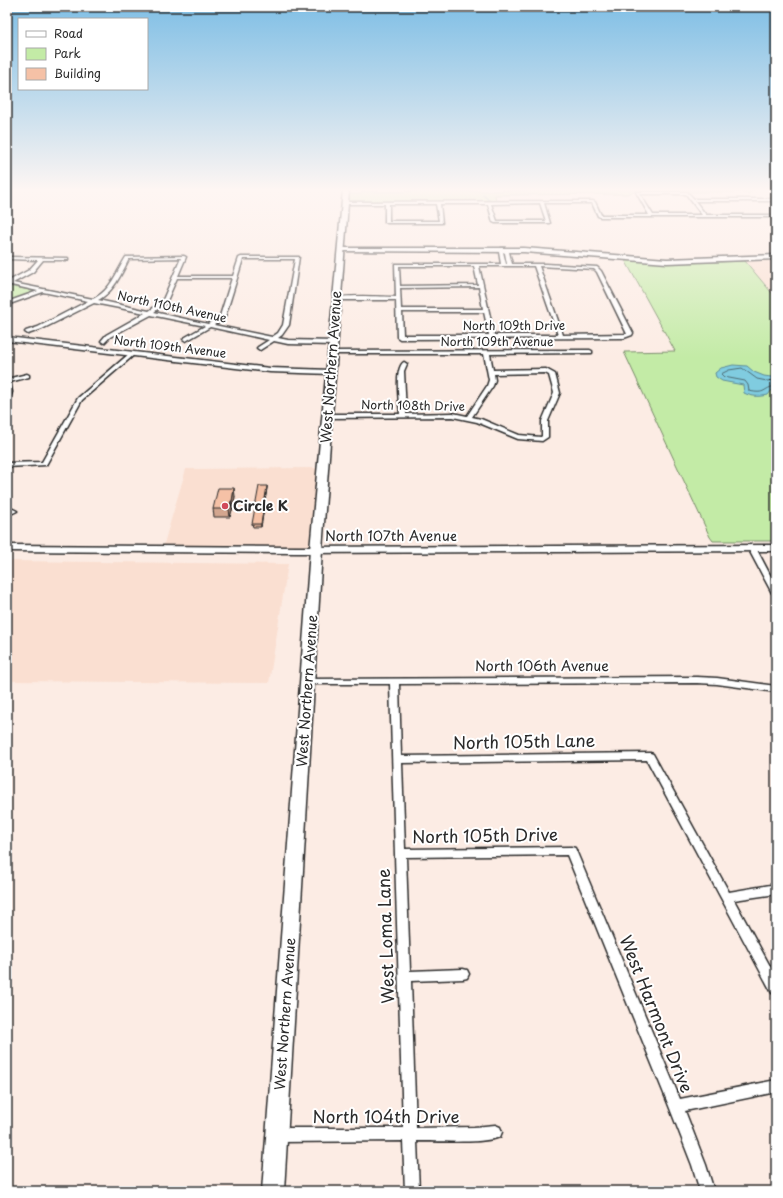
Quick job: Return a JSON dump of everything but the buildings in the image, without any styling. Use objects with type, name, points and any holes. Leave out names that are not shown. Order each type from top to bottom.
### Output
[{"type":"main road","name":"West Northern Avenue","points":[[273,1191],[316,550],[334,343],[340,246]]},
{"type":"street","points":[[503,249],[501,252],[504,265]]},
{"type":"street","points":[[503,249],[507,252],[510,265]]},
{"type":"street","points":[[340,250],[539,250],[662,261],[776,257]]},
{"type":"street","points":[[28,332],[40,328],[94,301],[109,290],[128,258],[184,257],[164,303],[150,313],[108,336],[104,341]]},
{"type":"street","points":[[7,258],[66,259]]},
{"type":"street","name":"North 110th Avenue","points":[[42,258],[31,271],[8,283],[273,339],[297,342],[334,343]]},
{"type":"street","points":[[186,339],[210,326],[219,320],[224,314],[241,258],[297,258],[286,325],[280,334],[260,348]]},
{"type":"street","points":[[486,310],[398,311],[397,265],[536,265],[562,336]]},
{"type":"street","points":[[476,265],[492,337]]},
{"type":"street","name":"North 109th Drive","points":[[398,311],[400,337],[629,335],[630,333],[599,271],[595,268],[536,265]]},
{"type":"street","points":[[176,277],[235,276]]},
{"type":"street","points":[[398,287],[481,286]]},
{"type":"street","points":[[7,304],[44,290]]},
{"type":"street","points":[[336,299],[398,299]]},
{"type":"street","name":"North 109th Avenue","points":[[7,339],[280,371],[331,372]]},
{"type":"street","name":"North 109th Avenue","points":[[333,353],[590,352]]},
{"type":"street","points":[[469,417],[490,386],[492,380],[487,353]]},
{"type":"street","points":[[7,465],[44,464],[80,399],[132,354]]},
{"type":"street","points":[[403,415],[401,371],[404,364]]},
{"type":"street","name":"North 108th Drive","points":[[327,416],[453,415],[469,417],[518,437],[542,439],[545,437],[545,422],[557,393],[550,372],[491,372]]},
{"type":"street","points":[[7,398],[9,392],[7,381],[28,376]]},
{"type":"street","name":"North 107th Avenue","points":[[7,548],[107,550],[776,548]]},
{"type":"street","points":[[752,548],[776,593]]},
{"type":"street","name":"North 106th Avenue","points":[[308,681],[697,680],[717,681],[776,689]]},
{"type":"street","name":"West Loma Lane","points":[[394,681],[398,760],[412,1191]]},
{"type":"street","name":"North 105th Lane","points":[[398,760],[650,756],[726,897]]},
{"type":"street","name":"North 105th Drive","points":[[400,853],[571,852]]},
{"type":"street","name":"West Harmont Drive","points":[[571,852],[676,1106],[699,1165],[707,1191]]},
{"type":"street","points":[[776,888],[726,897],[776,989]]},
{"type":"street","points":[[405,976],[463,974]]},
{"type":"street","points":[[676,1106],[776,1086]]},
{"type":"street","name":"North 104th Drive","points":[[277,1135],[411,1135],[474,1134],[495,1132]]},
{"type":"shaded area","points":[[776,259],[776,298],[745,261]]},
{"type":"shaded area","points":[[317,468],[311,546],[163,547],[186,469]]},
{"type":"shaded area","points":[[7,561],[288,564],[269,683],[7,681]]},
{"type":"green space","points":[[625,260],[677,263],[745,261],[776,298],[776,541],[713,541],[710,537],[624,352],[675,351]]},
{"type":"green space","points":[[7,286],[36,291],[7,302]]},
{"type":"water","points":[[733,365],[747,366],[754,372],[764,376],[776,376],[776,390],[772,390],[765,396],[750,395],[744,393],[743,385],[722,381],[716,377],[715,373],[721,368]]},
{"type":"place","name":"Circle K","points":[[225,506]]}]
